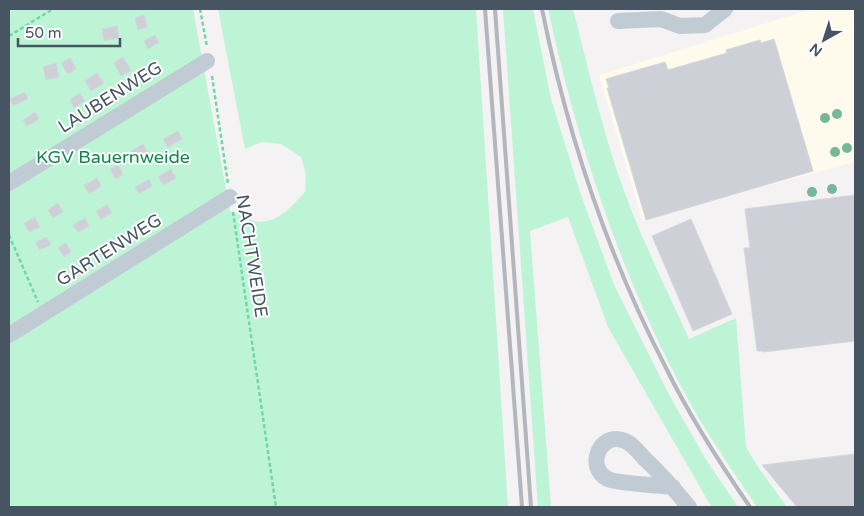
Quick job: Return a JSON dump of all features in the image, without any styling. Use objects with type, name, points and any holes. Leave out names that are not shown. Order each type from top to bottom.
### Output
[{"type":"street","points":[[618,21],[661,19],[680,26],[705,25],[725,9]]},
{"type":"street","name":"LAUBENWEG","points":[[9,183],[207,61]]},
{"type":"street","name":"GARTENWEG","points":[[9,335],[230,197]]},
{"type":"street","points":[[673,487],[689,507]]},
{"type":"path","points":[[9,36],[54,9]]},
{"type":"path","name":"NACHTWEIDE","points":[[200,9],[276,507]]},
{"type":"path","points":[[9,235],[30,288],[44,314]]},
{"type":"shaded area","points":[[811,9],[855,9],[855,162],[642,220],[599,75]]},
{"type":"green space","name":"KGV Bauernweide","points":[[9,9],[193,9],[230,211],[259,222],[279,216],[296,202],[305,192],[306,175],[301,157],[281,144],[262,142],[245,149],[218,9],[476,9],[508,507],[9,507]]},
{"type":"green space","points":[[503,9],[533,9],[551,99],[581,195],[614,285],[667,391],[705,458],[738,507],[712,507],[708,501],[608,327],[568,217],[530,231],[551,507],[538,507]]},
{"type":"green space","points":[[548,9],[573,9],[618,174],[642,237],[689,339],[736,318],[746,447],[787,507],[757,507],[701,422],[674,374],[650,324],[608,222],[560,63]]},
{"type":"building","points":[[144,15],[147,27],[138,30],[135,18]]},
{"type":"building","points":[[117,26],[119,38],[104,41],[102,29]]},
{"type":"building","points":[[155,35],[159,42],[148,49],[144,41]]},
{"type":"building","points":[[774,39],[813,171],[646,220],[606,79],[665,62],[668,70],[727,53],[726,50],[760,40],[761,43]]},
{"type":"building","points":[[123,57],[131,70],[121,76],[114,63]]},
{"type":"building","points":[[70,58],[76,69],[68,74],[61,63]]},
{"type":"building","points":[[56,63],[59,77],[46,80],[43,67]]},
{"type":"building","points":[[97,73],[104,83],[91,91],[85,81]]},
{"type":"building","points":[[25,92],[28,99],[13,106],[10,99]]},
{"type":"building","points":[[80,93],[85,101],[74,108],[70,100]]},
{"type":"building","points":[[35,112],[39,119],[27,126],[23,120]]},
{"type":"building","points":[[178,131],[182,139],[168,147],[163,139]]},
{"type":"building","points":[[143,144],[147,151],[135,158],[131,151]]},
{"type":"building","points":[[118,165],[123,175],[115,179],[110,169]]},
{"type":"building","points":[[171,169],[176,178],[164,185],[158,177]]},
{"type":"building","points":[[97,178],[101,186],[89,194],[84,185]]},
{"type":"building","points":[[149,179],[152,186],[139,194],[135,187]]},
{"type":"building","points":[[855,195],[855,341],[763,352],[757,351],[744,248],[750,248],[745,209]]},
{"type":"building","points":[[58,203],[63,212],[53,218],[48,210]]},
{"type":"building","points":[[107,205],[112,213],[101,219],[96,211]]},
{"type":"building","points":[[35,217],[40,227],[29,232],[24,223]]},
{"type":"building","points":[[85,218],[89,226],[78,232],[73,225]]},
{"type":"building","points":[[691,219],[732,314],[693,331],[652,236]]},
{"type":"building","points":[[47,237],[51,245],[39,250],[36,242]]},
{"type":"building","points":[[66,243],[71,252],[64,257],[58,248]]},
{"type":"building","points":[[855,454],[855,507],[797,507],[762,465]]},
{"type":"railway","points":[[485,9],[522,507]]},
{"type":"railway","points":[[495,9],[531,507]]},
{"type":"railway","points":[[542,9],[552,55],[577,148],[608,238],[626,282],[645,326],[675,386],[716,456],[750,507]]}]
